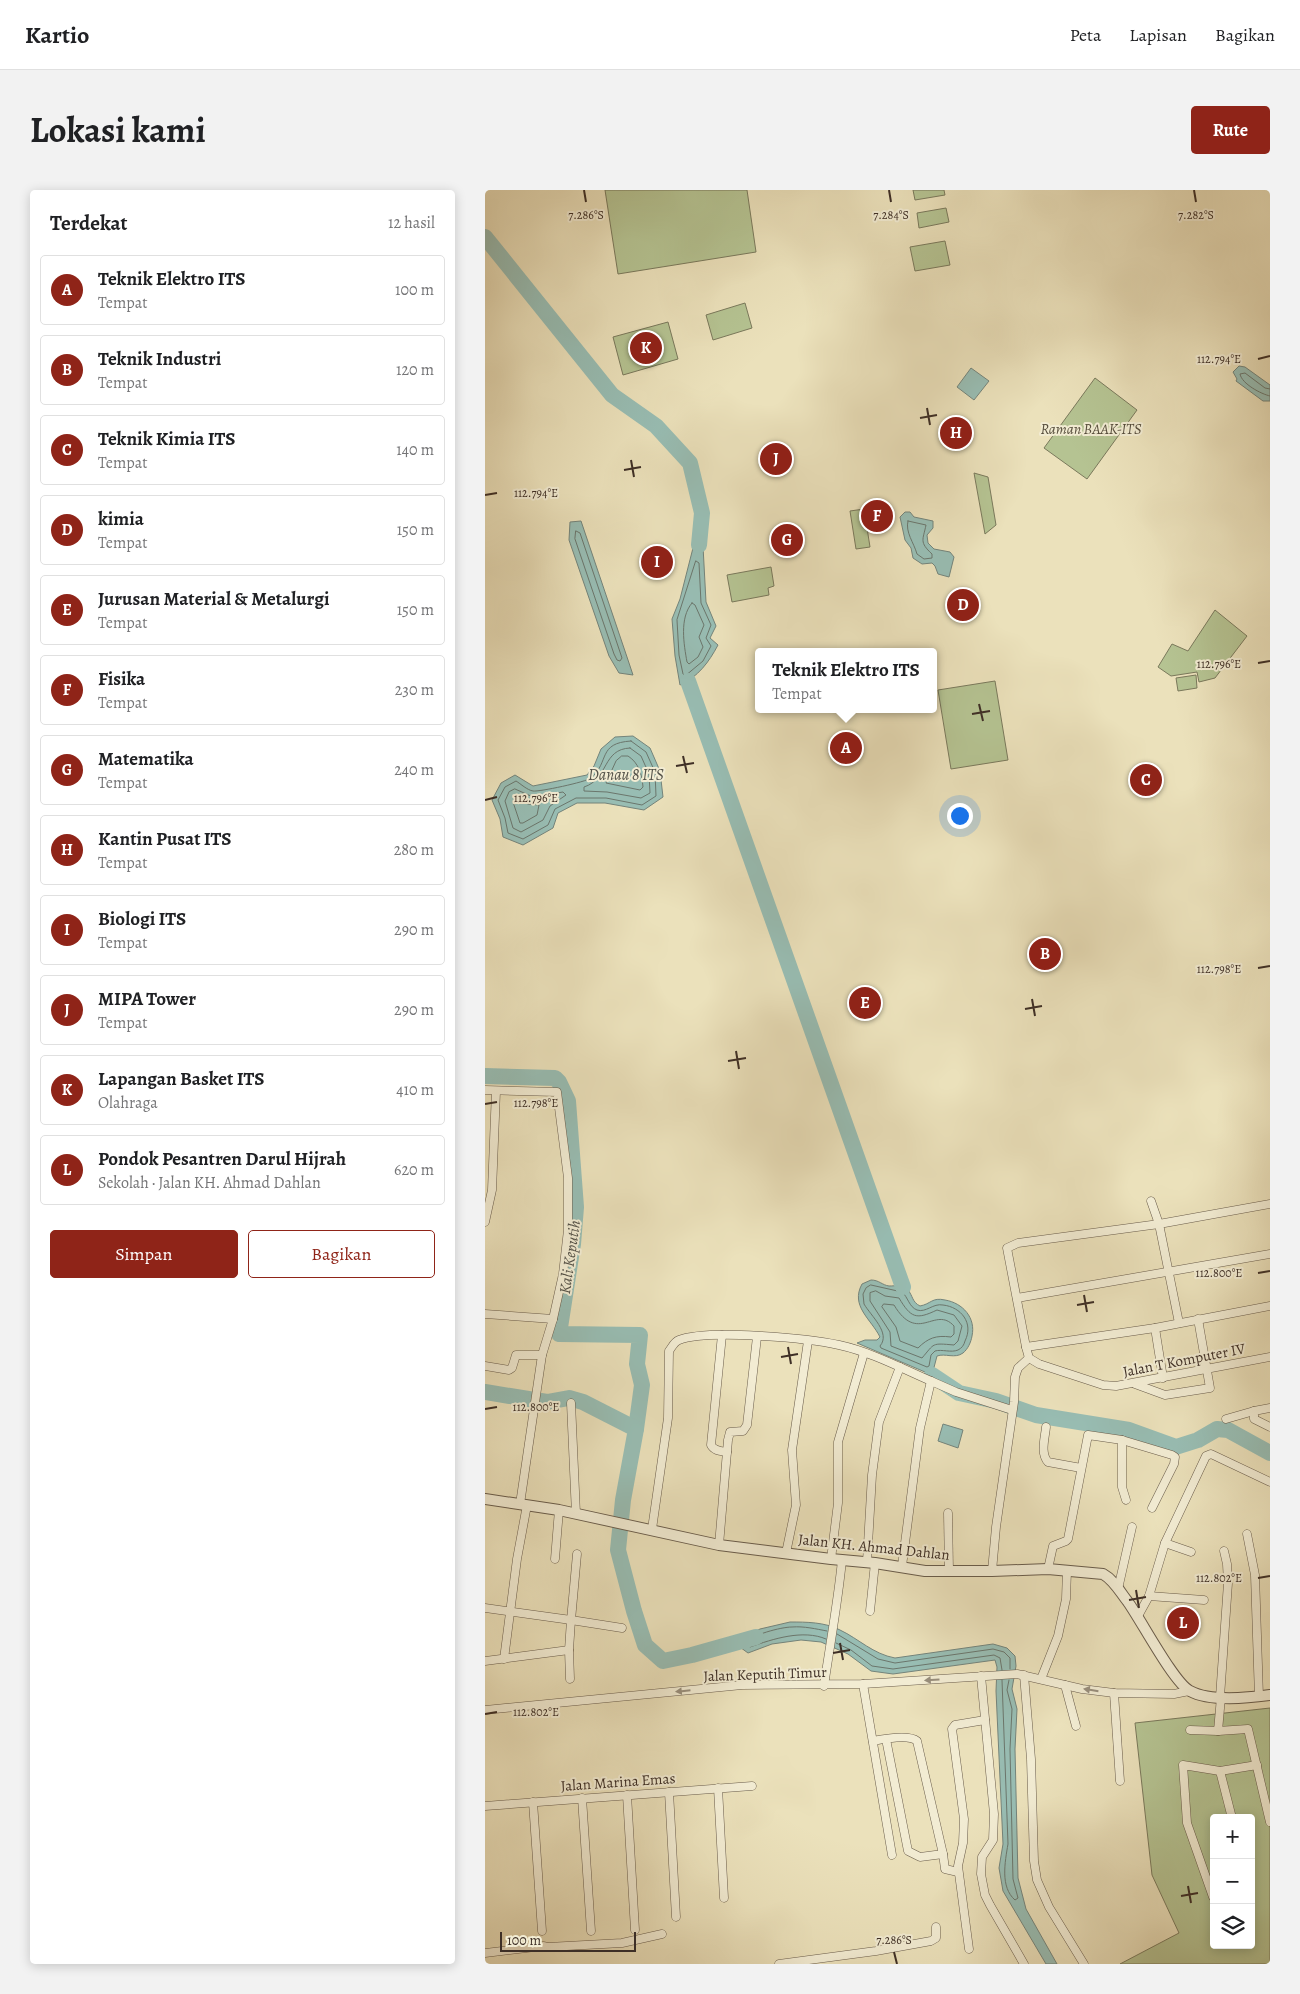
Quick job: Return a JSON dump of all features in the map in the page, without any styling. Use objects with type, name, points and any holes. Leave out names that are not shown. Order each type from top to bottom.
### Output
[{"type":"street","points":[[485,1090],[557,1092],[566,1154],[569,1204],[563,1274],[553,1319],[541,1355],[504,1659]]},
{"type":"street","points":[[485,1222],[492,1190],[496,1091]]},
{"type":"street","points":[[1151,1200],[1159,1224],[1179,1323]]},
{"type":"street","points":[[993,1571],[996,1527],[1013,1406],[1015,1377],[1018,1368],[1029,1358],[1007,1248],[1012,1244],[1159,1224],[1270,1204]]},
{"type":"street","points":[[1017,1298],[1270,1254]]},
{"type":"street","points":[[1026,1346],[1155,1328],[1270,1306]]},
{"type":"street","points":[[485,1314],[553,1319]]},
{"type":"street","points":[[1134,1384],[1165,1395],[1209,1389],[1211,1385],[1198,1319]]},
{"type":"street","points":[[1155,1328],[1163,1378]]},
{"type":"street","points":[[652,1529],[668,1418],[669,1351],[675,1342],[680,1340],[705,1335],[722,1335],[838,1345],[887,1360],[956,1392],[1013,1406]]},
{"type":"street","points":[[722,1335],[711,1445],[718,1451],[727,1452]]},
{"type":"street","points":[[719,1545],[728,1440],[732,1431],[743,1431],[747,1425],[757,1337]]},
{"type":"street","points":[[787,1553],[796,1505],[792,1450],[808,1342]]},
{"type":"street","points":[[831,1559],[838,1503],[837,1442],[864,1353]]},
{"type":"street","points":[[485,1366],[509,1370],[516,1355],[541,1355]]},
{"type":"street","name":"Jalan T Komputer IV","points":[[1029,1358],[1039,1364],[1103,1385],[1116,1386],[1270,1357]]},
{"type":"street","points":[[870,1611],[872,1475],[879,1422],[900,1367]]},
{"type":"street","points":[[902,1566],[920,1428],[931,1381]]},
{"type":"street","points":[[571,1403],[576,1514]]},
{"type":"street","points":[[1226,1419],[1270,1408]]},
{"type":"street","points":[[1254,1411],[1254,1419],[1270,1427]]},
{"type":"street","points":[[1046,1427],[1044,1458],[1048,1462],[1081,1468]]},
{"type":"street","points":[[1048,1569],[1053,1546],[1068,1539],[1088,1435],[1121,1440],[1175,1457],[1174,1464],[1152,1508]]},
{"type":"street","points":[[1121,1440],[1123,1487],[1126,1500]]},
{"type":"street","points":[[1138,1616],[1149,1596],[1165,1543],[1208,1454],[1270,1482]]},
{"type":"street","name":"Jalan KH. Ahmad Dahlan","points":[[485,1499],[559,1510],[719,1545],[831,1559],[871,1562],[925,1570],[993,1571],[1048,1569],[1103,1574],[1110,1578],[1138,1616],[1177,1678],[1189,1691]]},
{"type":"street","points":[[555,1559],[559,1510]]},
{"type":"street","points":[[948,1513],[949,1571]]},
{"type":"street","points":[[1118,1589],[1132,1527]]},
{"type":"street","points":[[1189,1691],[1221,1697],[1265,1696],[1255,1575],[1247,1534]]},
{"type":"street","points":[[1165,1543],[1191,1552]]},
{"type":"street","points":[[1218,1731],[1228,1583],[1224,1552]]},
{"type":"street","points":[[570,1679],[569,1650],[577,1554]]},
{"type":"street","points":[[824,1686],[836,1614],[842,1560]]},
{"type":"street","points":[[1041,1679],[1058,1636],[1066,1599],[1067,1570]]},
{"type":"street","points":[[1149,1596],[1204,1600]]},
{"type":"street","points":[[485,1608],[622,1628]]},
{"type":"street","points":[[485,1661],[569,1650]]},
{"type":"street","points":[[1021,1674],[1031,1759],[1034,1861],[1037,1880],[1049,1907],[1085,1964]]},
{"type":"street","name":"Jalan Keputih Timur","points":[[485,1710],[742,1685],[824,1686],[1021,1674],[1065,1686],[1114,1693],[1174,1694],[1189,1691]]},
{"type":"street","points":[[981,1676],[994,1814],[993,1840],[982,1857],[981,1874],[985,1895],[1024,1964]]},
{"type":"street","points":[[863,1684],[892,1855]]},
{"type":"street","points":[[1065,1686],[1076,1726]]},
{"type":"street","points":[[1114,1693],[1120,1781]]},
{"type":"street","points":[[969,1949],[958,1872],[965,1819],[952,1729],[955,1724],[985,1720]]},
{"type":"street","points":[[1190,1730],[1248,1729],[1270,1822]]},
{"type":"street","points":[[873,1741],[913,1738],[917,1741],[945,1869],[958,1872]]},
{"type":"street","points":[[886,1739],[908,1852],[920,1857],[943,1854]]},
{"type":"street","points":[[1210,1888],[1187,1823],[1183,1765],[1220,1771],[1257,1765]]},
{"type":"street","points":[[1220,1771],[1231,1814]]},
{"type":"street","name":"Jalan Marina Emas","points":[[485,1806],[752,1786]]},
{"type":"street","points":[[718,1788],[724,1898]]},
{"type":"street","points":[[669,1792],[676,1917]]},
{"type":"street","points":[[627,1795],[635,1930]]},
{"type":"street","points":[[582,1798],[591,1931]]},
{"type":"street","points":[[533,1802],[542,1931]]},
{"type":"street","points":[[779,1964],[876,1951],[931,1941],[935,1938],[936,1927]]},
{"type":"street","points":[[485,1953],[543,1946],[622,1943],[662,1934]]},
{"type":"green space","points":[[605,190],[747,190],[756,252],[618,274]]},
{"type":"green space","points":[[913,190],[944,190],[945,195],[915,200]]},
{"type":"green space","points":[[946,208],[949,222],[919,228],[917,213]]},
{"type":"green space","points":[[945,241],[950,265],[915,271],[910,247]]},
{"type":"green space","points":[[745,303],[752,328],[713,340],[706,315]]},
{"type":"green space","points":[[668,322],[678,359],[623,375],[613,337]]},
{"type":"green space","name":"Raman BAAK-ITS","points":[[1095,378],[1137,410],[1087,479],[1044,448]]},
{"type":"green space","points":[[974,473],[988,477],[996,525],[985,534]]},
{"type":"green space","points":[[864,509],[870,547],[856,549],[850,511]]},
{"type":"green space","points":[[771,567],[774,586],[768,588],[769,595],[732,602],[727,575]]},
{"type":"green space","points":[[1215,610],[1247,636],[1215,678],[1199,682],[1197,672],[1171,676],[1158,667],[1172,644],[1188,651]]},
{"type":"green space","points":[[1196,675],[1197,688],[1178,691],[1176,678]]},
{"type":"green space","points":[[995,681],[1008,760],[951,769],[938,690]]},
{"type":"green space","points":[[1270,1708],[1270,1964],[1120,1964],[1179,1933],[1152,1875],[1135,1723]]},
{"type":"water","points":[[1239,366],[1245,367],[1270,385],[1270,401],[1263,401],[1236,381],[1237,379],[1233,372]]},
{"type":"water","points":[[971,368],[989,381],[974,400],[957,387]]},
{"type":"water","points":[[905,512],[910,512],[914,517],[933,521],[933,528],[927,535],[928,543],[934,549],[950,552],[954,557],[949,577],[938,574],[932,563],[922,564],[913,558],[911,548],[905,540],[900,517]]},
{"type":"water","points":[[581,521],[633,675],[619,673],[609,656],[569,540],[570,522]]},
{"type":"water","points":[[694,544],[703,546],[706,602],[716,626],[710,638],[718,645],[702,668],[692,678],[680,685],[672,619],[680,599]]},
{"type":"water","name":"Danau 8 ITS","points":[[633,736],[650,748],[660,771],[663,797],[644,810],[605,803],[577,803],[558,813],[553,828],[523,845],[503,837],[500,819],[492,800],[501,783],[515,775],[533,786],[587,775],[594,766],[601,749],[615,737]]},
{"type":"water","points":[[871,1280],[884,1285],[904,1287],[908,1290],[915,1303],[920,1306],[941,1299],[963,1308],[970,1317],[973,1329],[971,1341],[966,1350],[957,1356],[937,1356],[932,1375],[857,1343],[865,1340],[877,1340],[880,1337],[863,1312],[858,1299],[862,1284]]},
{"type":"water","points":[[943,1424],[963,1430],[958,1448],[938,1441]]},
{"type":"water","points":[[790,1622],[815,1623],[834,1627],[873,1650],[895,1658],[993,1644],[1007,1648],[1015,1656],[1016,1666],[1012,1689],[1017,1709],[1015,1749],[1018,1878],[1026,1909],[1057,1964],[1046,1964],[1003,1891],[999,1868],[1003,1844],[996,1691],[997,1667],[995,1660],[893,1674],[871,1671],[848,1654],[821,1642],[801,1640],[772,1644],[748,1653],[733,1642],[760,1629]]},
{"type":"waterway","points":[[485,237],[612,395],[656,426],[690,463],[702,513],[699,545]]},
{"type":"waterway","points":[[688,681],[903,1287]]},
{"type":"waterway","name":"Kali Keputih","points":[[485,1076],[555,1078],[559,1082],[568,1101],[576,1207],[573,1244],[559,1334],[640,1335],[637,1364],[642,1385],[636,1429]]},
{"type":"waterway","points":[[932,1375],[959,1393],[996,1401],[1036,1415],[1129,1430],[1176,1447],[1198,1440],[1217,1429],[1228,1430],[1270,1453]]},
{"type":"waterway","points":[[485,1392],[547,1402],[569,1398],[583,1402],[636,1429],[623,1500],[618,1550],[645,1645],[663,1661],[756,1637]]},
{"type":"place","name":"Lapangan Basket ITS","points":[[646,348]]},
{"type":"place","name":"Kantin Pusat ITS","points":[[956,433]]},
{"type":"place","name":"MIPA Tower","points":[[776,459]]},
{"type":"place","name":"Fisika","points":[[877,516]]},
{"type":"place","name":"Matematika","points":[[787,540]]},
{"type":"place","name":"Biologi ITS","points":[[657,562]]},
{"type":"place","name":"kimia","points":[[963,605]]},
{"type":"place","name":"Teknik Elektro ITS","points":[[846,748]]},
{"type":"place","name":"Teknik Kimia ITS","points":[[1146,780]]},
{"type":"place","name":"Teknik Industri","points":[[1045,954]]},
{"type":"place","name":"Jurusan Material & Metalurgi","points":[[865,1003]]},
{"type":"place","name":"Pondok Pesantren Darul Hijrah","points":[[1183,1623]]}]
